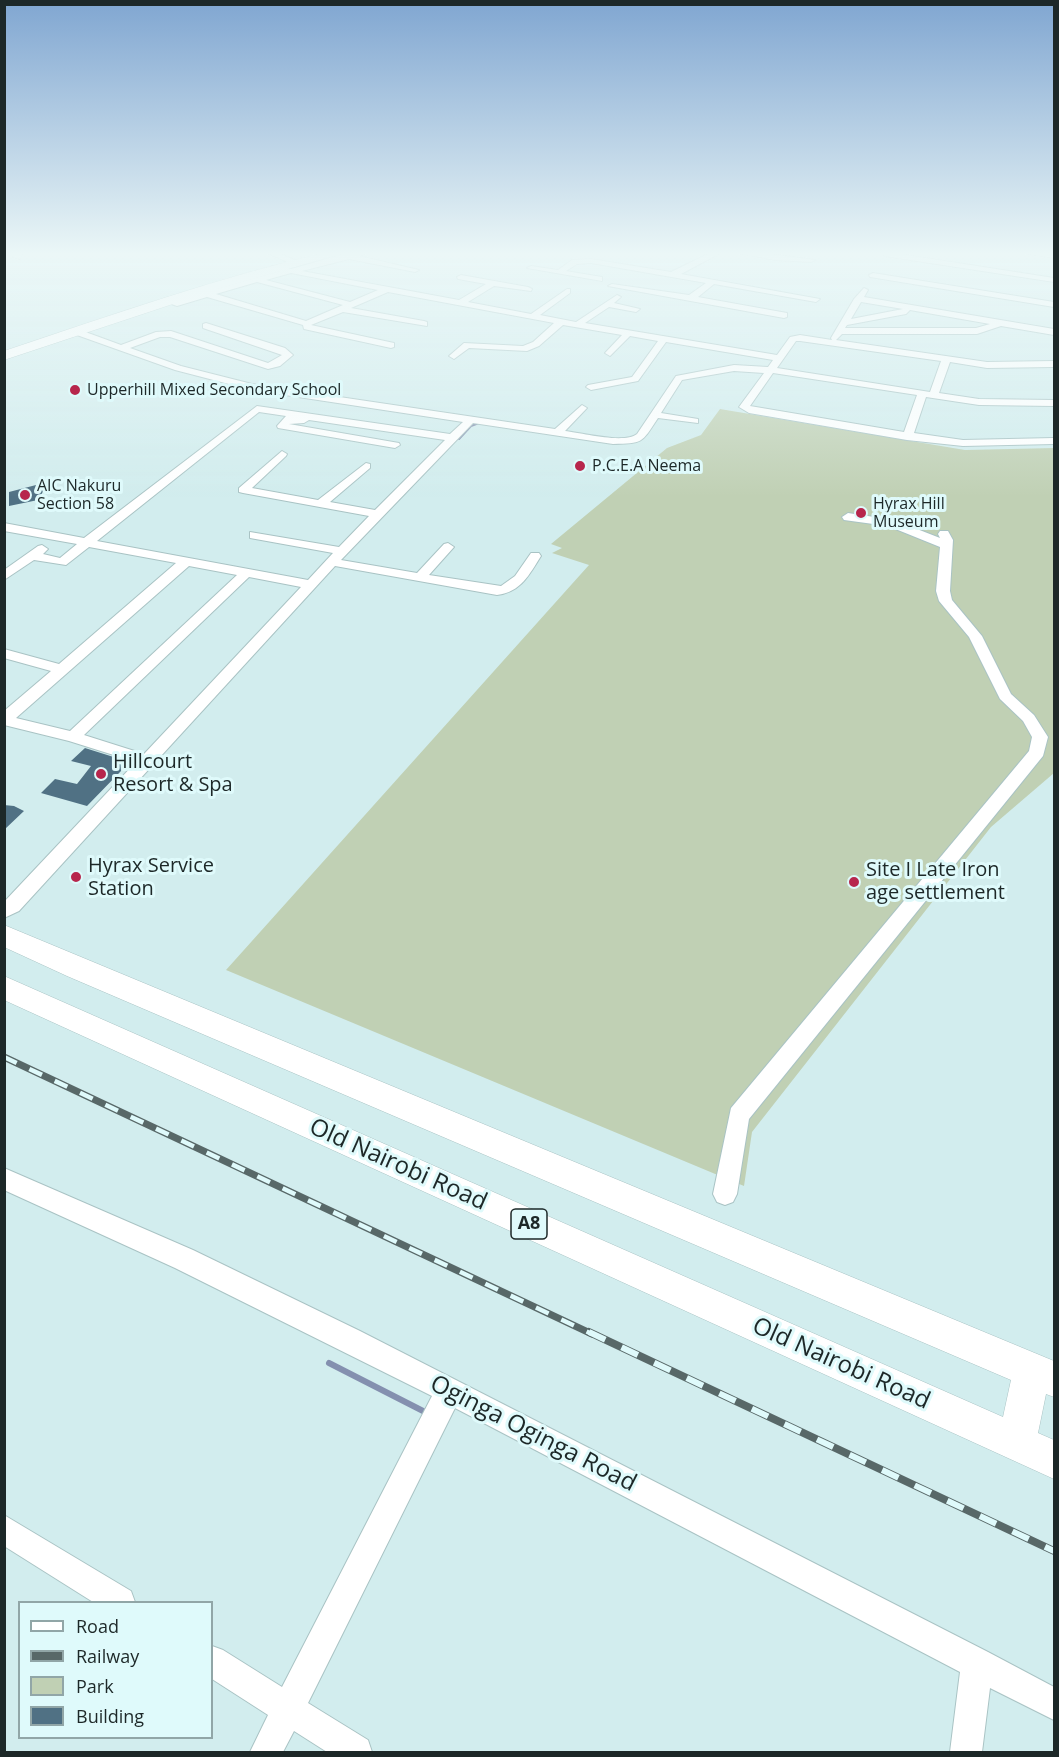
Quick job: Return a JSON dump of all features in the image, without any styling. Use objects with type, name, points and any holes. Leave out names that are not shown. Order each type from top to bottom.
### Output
[{"type":"highway","points":[[4,357],[74,333]]},
{"type":"highway","points":[[4,935],[76,968],[1043,1375],[1017,1443]]},
{"type":"highway","name":"Old Nairobi Road","points":[[4,987],[1054,1460]]},
{"type":"street","points":[[80,333],[222,381],[469,421],[613,441],[636,440],[656,415],[679,378],[734,368],[769,370],[980,402],[1054,403]]},
{"type":"street","points":[[120,348],[166,334],[268,366],[277,364],[288,355],[282,350],[228,333]]},
{"type":"street","points":[[330,333],[392,345]]},
{"type":"street","points":[[454,356],[467,345],[509,348],[532,346],[548,333]]},
{"type":"street","points":[[610,353],[628,333],[777,358]]},
{"type":"street","points":[[834,342],[838,333]]},
{"type":"street","points":[[591,387],[635,379],[664,339]]},
{"type":"street","points":[[1054,364],[987,365],[834,342],[793,339],[777,358],[744,407],[749,410],[907,437],[963,443],[1054,441]]},
{"type":"street","points":[[178,368],[225,352]]},
{"type":"street","points":[[980,356],[987,365]]},
{"type":"street","points":[[907,437],[946,360]]},
{"type":"street","points":[[33,556],[62,562],[278,391]]},
{"type":"street","points":[[558,432],[582,408]]},
{"type":"street","points":[[257,409],[454,438]]},
{"type":"street","points":[[656,415],[694,421]]},
{"type":"street","points":[[357,422],[288,419],[282,426],[395,445]]},
{"type":"street","points":[[4,911],[12,906],[337,557],[469,421]]},
{"type":"street","points":[[282,454],[243,490],[378,514]]},
{"type":"street","points":[[320,504],[366,466]]},
{"type":"street","points":[[725,1194],[739,1115],[1036,752],[1040,737],[1029,718],[1005,696],[975,636],[946,601],[943,591],[945,539],[890,524],[848,517]]},
{"type":"street","points":[[4,527],[184,563],[312,585]]},
{"type":"street","points":[[254,535],[420,577],[487,590],[503,591],[515,584],[535,556]]},
{"type":"street","points":[[4,576],[58,537]]},
{"type":"street","points":[[420,577],[448,547]]},
{"type":"street","points":[[149,761],[73,737],[4,720],[184,563]]},
{"type":"street","points":[[73,737],[245,574]]},
{"type":"street","points":[[4,653],[60,669]]},
{"type":"street","name":"Oginga Oginga Road","points":[[4,1179],[184,1259],[351,1340],[1054,1704]]},
{"type":"street","points":[[266,1752],[449,1391]]},
{"type":"street","points":[[4,1529],[118,1601]]},
{"type":"street","points":[[213,1662],[356,1752]]},
{"type":"street","points":[[966,1752],[977,1663]]},
{"type":"green space","points":[[720,409],[965,450],[1054,448],[1054,773],[991,827],[752,1132],[744,1186],[226,970],[589,565],[552,553],[562,548],[551,544],[667,448],[701,435]]},
{"type":"building","name":"AIC Nakuru Section 58","points":[[36,485],[45,488],[38,500],[9,506],[9,492]]},
{"type":"building","name":"Hillcourt Resort & Spa","points":[[85,748],[120,759],[121,771],[87,806],[41,793],[55,779],[77,784],[91,766],[71,761]]},
{"type":"building","points":[[4,805],[14,806],[24,811],[4,830]]},
{"type":"waterway","points":[[459,439],[471,426],[479,423]]},
{"type":"waterway","points":[[329,1363],[425,1412]]},
{"type":"railway","points":[[4,1057],[592,1334]]},
{"type":"railway","points":[[589,1332],[1054,1551]]},
{"type":"place","name":"Upperhill Mixed Secondary School","points":[[75,390]]},
{"type":"place","name":"P.C.E.A Neema","points":[[580,466]]},
{"type":"place","name":"AIC Nakuru Section 58","points":[[25,495]]},
{"type":"place","name":"Hyrax Hill Museum","points":[[861,513]]},
{"type":"place","name":"Hillcourt Resort & Spa","points":[[101,774]]},
{"type":"place","name":"Hyrax Service Station","points":[[76,877]]},
{"type":"place","name":"Site I Late Iron age settlement","points":[[854,882]]}]
